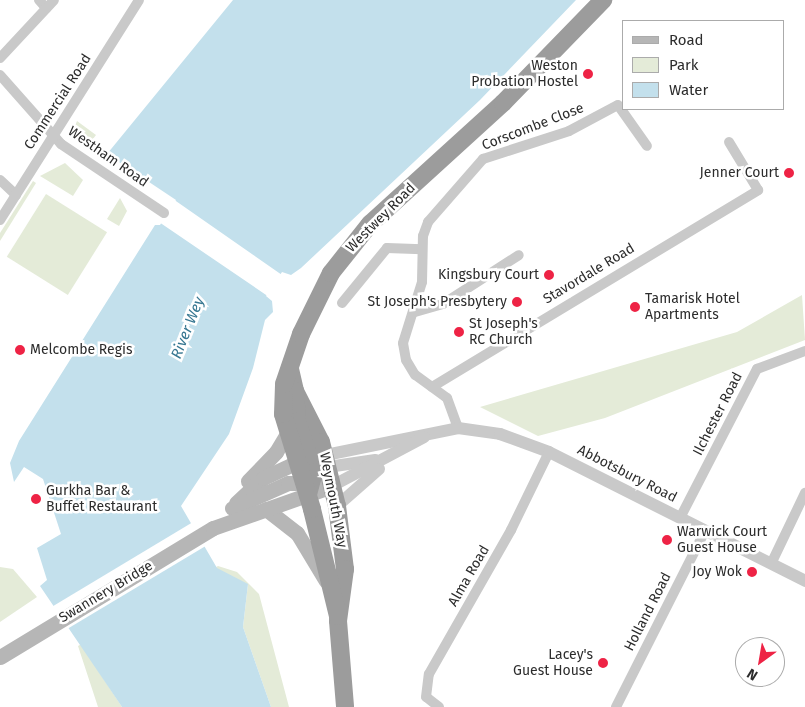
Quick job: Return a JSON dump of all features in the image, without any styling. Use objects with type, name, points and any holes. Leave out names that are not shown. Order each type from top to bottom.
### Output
[{"type":"highway","name":"Westwey Road","points":[[319,479],[287,434],[282,399],[290,368],[314,303],[355,241],[503,103],[603,0]]},
{"type":"highway","name":"Weymouth Way","points":[[290,368],[295,391],[314,421],[331,589],[338,616],[345,707]]},
{"type":"highway","name":"Weymouth Way","points":[[319,479],[345,569],[338,616]]},
{"type":"main road","points":[[223,519],[287,434]]},
{"type":"main road","points":[[223,519],[319,479]]},
{"type":"main road","name":"Swannery Bridge","points":[[0,657],[223,519],[266,509],[319,479]]},
{"type":"main road","points":[[266,509],[297,533],[331,589]]},
{"type":"street","name":"Commercial Road","points":[[0,220],[139,0]]},
{"type":"street","points":[[0,58],[46,3]]},
{"type":"street","name":"Westham Road","points":[[0,75],[60,144],[164,213]]},
{"type":"street","name":"Corscombe Close","points":[[432,387],[414,375],[406,360],[403,343],[415,312],[422,282],[422,250],[428,222],[483,159],[568,131],[618,104],[622,110]]},
{"type":"street","name":"Corscombe Close","points":[[622,110],[647,146]]},
{"type":"street","name":"Stavordale Road","points":[[432,387],[758,190],[729,142]]},
{"type":"street","points":[[0,180],[16,195]]},
{"type":"street","points":[[342,303],[387,248],[422,250]]},
{"type":"street","points":[[415,312],[443,304],[519,255]]},
{"type":"street","name":"Ilchester Road","points":[[680,518],[757,368],[805,351]]},
{"type":"street","points":[[432,387],[452,405],[458,428]]},
{"type":"street","name":"Abbotsbury Road","points":[[319,479],[389,439],[426,436],[458,428],[500,434],[549,452],[805,580]]},
{"type":"street","name":"Abbotsbury Road","points":[[319,479],[396,455],[426,436]]},
{"type":"street","name":"Alma Road","points":[[440,707],[426,697],[429,674],[511,530],[549,452]]},
{"type":"street","points":[[319,479],[396,455]]},
{"type":"street","points":[[771,564],[805,493]]},
{"type":"street","name":"Holland Road","points":[[616,707],[705,531]]},
{"type":"green space","points":[[77,121],[96,135],[90,143],[73,131]]},
{"type":"green space","points":[[65,163],[83,180],[73,196],[40,176]]},
{"type":"green space","points":[[33,181],[36,183],[0,241],[0,233]]},
{"type":"green space","points":[[46,194],[107,232],[68,295],[7,257]]},
{"type":"green space","points":[[120,198],[127,211],[119,226],[107,219]]},
{"type":"green space","points":[[802,295],[805,340],[605,418],[538,436],[480,407],[737,332]]},
{"type":"green space","points":[[218,566],[237,572],[259,594],[289,707],[271,707],[243,627],[248,584],[82,646],[122,707],[98,707],[78,646]]},
{"type":"green space","points":[[0,567],[13,569],[37,597],[0,622]]},
{"type":"water","name":"River Wey","points":[[233,0],[576,0],[480,100],[301,268],[291,275],[282,272],[266,296],[272,301],[273,312],[265,320],[253,368],[229,434],[181,506],[217,568],[248,584],[243,627],[271,707],[122,707],[40,586],[47,580],[37,548],[61,534],[43,479],[24,467],[14,482],[10,463],[19,441],[155,225],[160,225],[176,200],[107,154]]},
{"type":"pier","points":[[173,199],[282,275],[269,296],[272,299],[159,222]]},
{"type":"pier","points":[[193,522],[207,545],[65,630],[52,607]]},
{"type":"place","name":"Weston Probation Hostel","points":[[588,74]]},
{"type":"place","name":"Jenner Court","points":[[789,173]]},
{"type":"place","name":"Kingsbury Court","points":[[549,275]]},
{"type":"place","name":"St Joseph's Presbytery","points":[[517,302]]},
{"type":"place","name":"Tamarisk Hotel Apartments","points":[[635,307]]},
{"type":"place","name":"St Joseph's RC Church","points":[[459,332]]},
{"type":"place","name":"Melcombe Regis","points":[[20,350]]},
{"type":"place","name":"Gurkha Bar & Buffet Restaurant","points":[[36,499]]},
{"type":"place","name":"Warwick Court Guest House","points":[[667,540]]},
{"type":"place","name":"Joy Wok","points":[[752,572]]},
{"type":"place","name":"Lacey's Guest House","points":[[603,663]]}]
